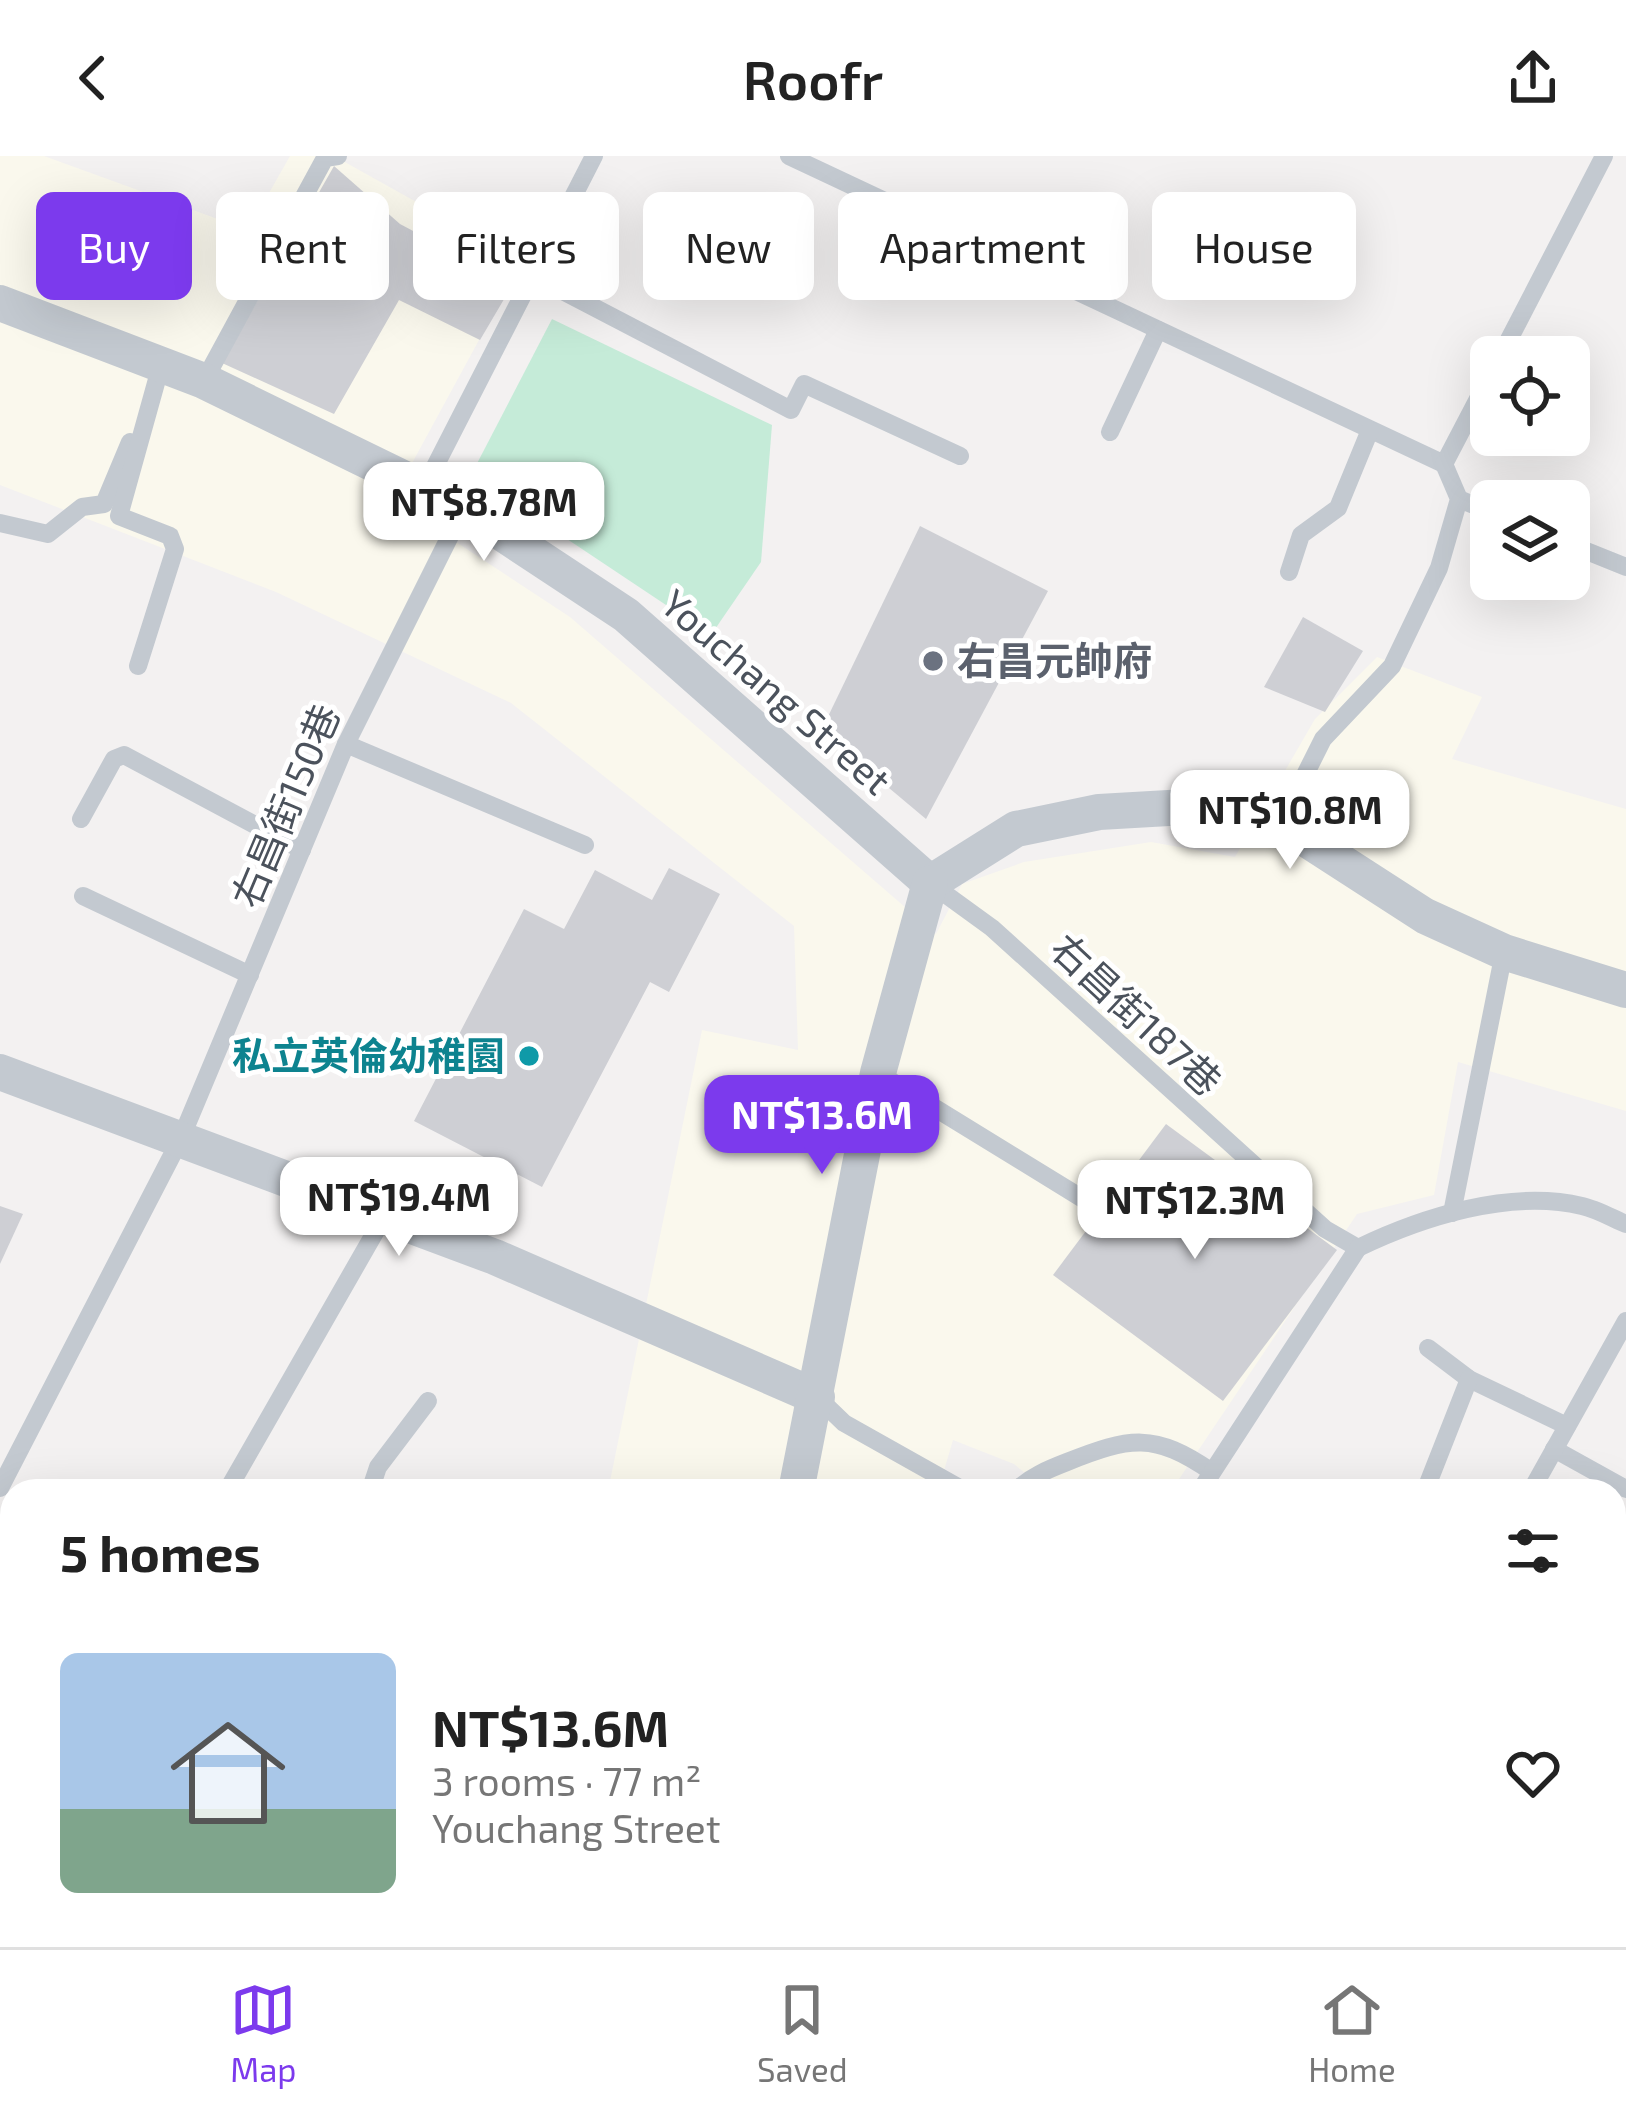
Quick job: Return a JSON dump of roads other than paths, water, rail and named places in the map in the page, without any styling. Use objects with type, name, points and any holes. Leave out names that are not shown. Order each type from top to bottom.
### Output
[{"type":"street","name":"Youchang Street","points":[[0,304],[204,381],[464,508],[626,615],[930,883]]},
{"type":"street","points":[[799,1479],[878,1073],[930,883],[1016,830],[1099,812],[1186,807],[1282,823],[1425,916],[1504,952],[1626,990]]},
{"type":"street","points":[[0,1072],[385,1215],[817,1397]]},
{"type":"lane","points":[[204,381],[325,157],[338,156]]},
{"type":"lane","points":[[789,156],[1444,464],[1459,499],[1439,568],[1391,666],[1323,739],[1282,823]]},
{"type":"lane","points":[[1511,336],[1604,156]]},
{"type":"lane","points":[[572,192],[589,158]]},
{"type":"lane","points":[[425,486],[519,300]]},
{"type":"lane","points":[[580,300],[790,410],[804,384],[960,456]]},
{"type":"lane","points":[[1110,432],[1158,330]]},
{"type":"lane","points":[[0,523],[48,535],[82,507],[104,504],[161,365]]},
{"type":"lane","points":[[138,666],[175,549],[170,536],[119,516],[161,365]]},
{"type":"lane","points":[[1444,464],[1470,414]]},
{"type":"lane","points":[[1289,572],[1301,535],[1338,508],[1370,430]]},
{"type":"lane","points":[[1459,499],[1470,503]]},
{"type":"lane","name":"右昌街150巷","points":[[5,1479],[182,1136],[346,744],[464,508]]},
{"type":"lane","points":[[1590,552],[1626,567]]},
{"type":"lane","points":[[346,744],[585,845]]},
{"type":"lane","points":[[81,819],[114,759],[124,754],[136,756],[302,850]]},
{"type":"lane","name":"右昌街187巷","points":[[930,883],[992,928],[1325,1229],[1358,1248]]},
{"type":"lane","points":[[83,896],[250,975]]},
{"type":"lane","points":[[1452,1213],[1504,952]]},
{"type":"lane","points":[[878,1073],[1102,1210]]},
{"type":"lane","points":[[1208,1479],[1358,1248],[1452,1213],[1506,1204],[1581,1205],[1626,1224]]},
{"type":"lane","points":[[234,1479],[385,1215]]},
{"type":"lane","points":[[1538,1479],[1626,1321]]},
{"type":"lane","points":[[1428,1348],[1469,1379],[1567,1426]]},
{"type":"lane","points":[[1430,1479],[1469,1379]]},
{"type":"lane","points":[[817,1397],[844,1423],[944,1479]]},
{"type":"lane","points":[[374,1479],[378,1466],[428,1401]]},
{"type":"lane","points":[[1036,1479],[1058,1466],[1139,1440],[1182,1451],[1212,1472]]},
{"type":"lane","points":[[1554,1449],[1608,1479]]},
{"type":"place","name":"右昌元帥府","points":[[933,661]]},
{"type":"place","name":"私立英倫幼稚園","points":[[529,1056]]}]
